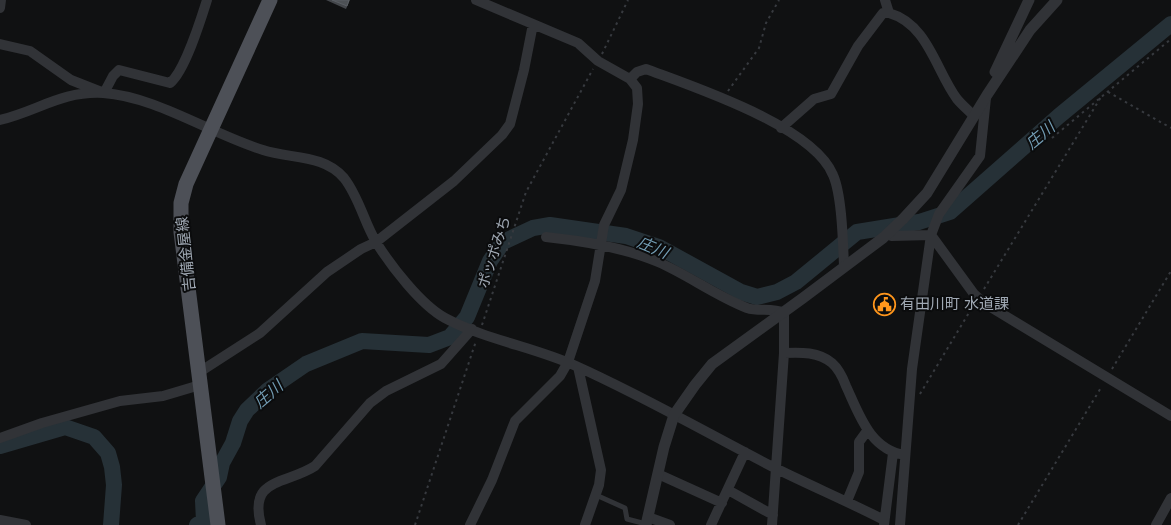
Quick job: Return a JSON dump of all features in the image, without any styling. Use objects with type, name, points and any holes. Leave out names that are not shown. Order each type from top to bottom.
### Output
[{"type":"main road","name":"吉備金屋線","points":[[218,525],[181,232],[181,203],[186,184],[270,0]]},
{"type":"street","points":[[0,8],[1,0]]},
{"type":"street","points":[[104,93],[113,76],[119,70],[168,83],[173,81],[197,32],[207,0]]},
{"type":"street","points":[[470,525],[492,480],[515,421],[560,376],[568,362],[595,281],[599,245],[604,225],[621,190],[633,140],[638,104],[637,88],[630,79],[598,61],[578,43],[476,0]]},
{"type":"street","points":[[885,0],[889,13]]},
{"type":"street","points":[[670,525],[647,522],[674,415],[712,364],[784,313],[887,234],[927,193],[986,95],[1030,30],[1057,0]]},
{"type":"street","points":[[1027,3],[1023,14],[1027,21],[1033,22],[1041,18]]},
{"type":"street","points":[[900,525],[909,402],[931,235],[939,214],[980,156],[986,95],[1027,3]]},
{"type":"street","points":[[781,128],[814,99],[831,94],[858,46],[883,13],[889,13],[904,19],[921,36],[957,99],[974,116]]},
{"type":"street","points":[[0,438],[42,422],[120,401],[163,396],[199,379],[260,333],[327,272],[361,248],[376,242],[454,181],[502,135],[512,115],[524,70],[533,24]]},
{"type":"street","points":[[0,44],[30,50],[71,80],[104,93]]},
{"type":"street","points":[[630,79],[637,72],[646,69],[723,98],[811,145],[826,160],[834,177],[844,266]]},
{"type":"street","points":[[0,120],[50,101],[77,94],[104,93],[129,97],[211,128],[261,150],[311,159],[338,172],[353,193],[376,242],[431,309],[452,322],[568,362],[776,468],[847,501],[884,522],[893,453]]},
{"type":"street","points":[[887,234],[892,236],[931,235]]},
{"type":"street","points":[[931,235],[978,298],[1171,416]]},
{"type":"street","points":[[546,237],[599,245],[658,262],[748,308],[776,309],[784,313]]},
{"type":"street","points":[[728,490],[772,520],[784,353],[784,313]]},
{"type":"street","points":[[261,525],[257,507],[265,489],[282,479],[305,473],[315,466],[370,403],[386,391],[441,364],[476,330]]},
{"type":"street","points":[[784,353],[809,353],[833,364],[843,378],[867,431],[893,453],[905,455]]},
{"type":"street","points":[[578,367],[601,464],[601,477],[585,525]]},
{"type":"street","points":[[847,501],[858,472],[859,442],[867,431]]},
{"type":"street","points":[[711,525],[745,452]]},
{"type":"street","points":[[658,474],[722,502]]},
{"type":"street","points":[[1156,525],[1171,498]]},
{"type":"street","points":[[2,522],[26,525]]},
{"type":"lane","points":[[596,495],[625,508],[627,518],[647,522]]},
{"type":"path","name":"ポッポみち","points":[[415,525],[476,330],[534,176],[598,61],[628,0]]},
{"type":"path","points":[[723,98],[759,48],[766,23],[779,0]]},
{"type":"path","points":[[1052,138],[1171,39]]},
{"type":"path","points":[[1108,92],[1171,128]]},
{"type":"path","points":[[909,402],[915,403],[1101,98]]},
{"type":"path","points":[[1018,525],[1171,271]]},
{"type":"building","points":[[332,0],[349,0],[347,6]]},
{"type":"waterway","name":"庄川","points":[[197,525],[204,521],[203,501],[219,477],[222,463],[233,443],[240,421],[247,410],[268,390],[306,364],[362,341],[429,345],[450,337],[467,317],[490,261],[503,242],[533,228],[550,225],[626,236],[659,247],[741,292],[757,297],[777,292],[796,282],[857,232],[919,222],[950,212],[1059,116],[1171,24]]},
{"type":"waterway","name":"庄川","points":[[0,446],[65,427],[94,437],[108,453],[112,467],[114,485],[111,525]]},
{"type":"place","name":"有田川町 水道課","points":[[884,304]]}]
